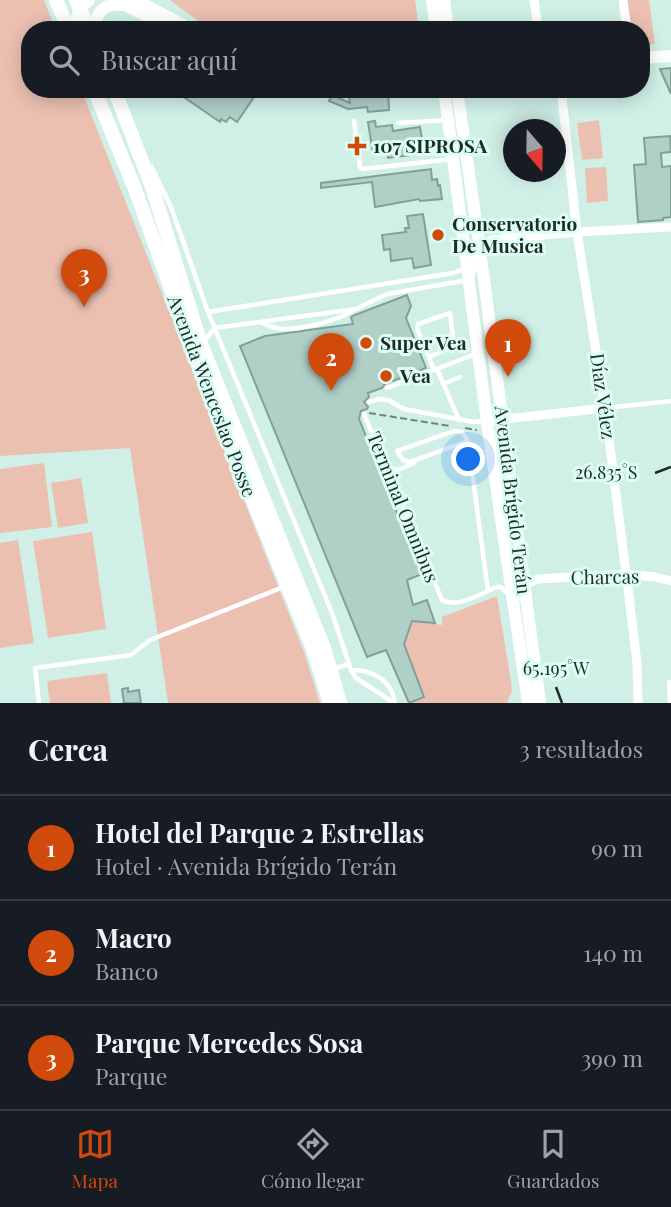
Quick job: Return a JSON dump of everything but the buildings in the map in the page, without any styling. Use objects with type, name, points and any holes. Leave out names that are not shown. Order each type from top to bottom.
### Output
[{"type":"main road","points":[[56,0],[65,21]]},
{"type":"main road","points":[[432,0],[437,21]]},
{"type":"main road","points":[[440,21],[444,0]]},
{"type":"main road","points":[[95,21],[104,7],[125,2],[171,21]]},
{"type":"main road","points":[[125,2],[158,21]]},
{"type":"main road","points":[[82,3],[89,21]]},
{"type":"main road","points":[[78,21],[82,3]]},
{"type":"main road","points":[[650,57],[671,56]]},
{"type":"main road","name":"Avenida Wenceslao Posse","points":[[100,98],[197,362],[313,649],[330,703]]},
{"type":"main road","points":[[117,98],[152,187],[201,344],[315,625],[340,703]]},
{"type":"main road","name":"Avenida Brígido Terán","points":[[444,98],[479,352],[484,426],[528,703]]},
{"type":"main road","name":"Avenida Brígido Terán","points":[[458,98],[481,250],[540,703]]},
{"type":"main road","points":[[520,703],[523,668]]},
{"type":"street","points":[[534,0],[537,21]]},
{"type":"street","points":[[623,0],[626,21]]},
{"type":"street","name":"Díaz Vélez","points":[[562,98],[577,232],[605,408],[626,574],[637,663],[638,703]]},
{"type":"street","points":[[468,273],[481,250],[491,240],[671,227]]},
{"type":"street","points":[[484,426],[502,419],[605,408]]},
{"type":"street","points":[[520,561],[526,572],[538,579]]},
{"type":"street","name":"Charcas","points":[[523,585],[538,579],[626,574],[671,581]]},
{"type":"street","points":[[513,604],[516,593],[523,585]]},
{"type":"lane","points":[[398,123],[448,120]]},
{"type":"lane","points":[[354,121],[360,167],[363,169],[454,159]]},
{"type":"lane","points":[[130,131],[168,199],[208,312],[332,612],[350,667],[364,683],[394,703]]},
{"type":"lane","points":[[208,312],[468,273]]},
{"type":"lane","points":[[259,322],[278,329],[334,321],[387,294],[468,273]]},
{"type":"lane","points":[[201,344],[215,328],[356,309]]},
{"type":"lane","points":[[429,358],[454,346],[450,313],[418,324],[417,328],[429,358],[443,384],[457,419]]},
{"type":"lane","points":[[387,388],[479,352]]},
{"type":"lane","points":[[443,384],[460,377]]},
{"type":"lane","name":"Terminal Omnibus","points":[[369,402],[388,400],[404,409],[484,426]]},
{"type":"lane","points":[[605,408],[671,401]]},
{"type":"lane","name":"Terminal Omnibus","points":[[364,414],[442,600],[449,604],[457,603],[488,590]]},
{"type":"lane","points":[[417,460],[403,460],[397,451],[454,431],[462,432],[468,441],[488,590],[501,587],[508,592],[513,604]]},
{"type":"lane","points":[[386,466],[398,470],[468,441]]},
{"type":"lane","points":[[39,703],[34,668],[131,655],[150,640],[287,585]]},
{"type":"lane","points":[[331,670],[350,667],[364,670],[385,681],[391,688],[394,703]]},
{"type":"lane","points":[[668,682],[670,703]]},
{"type":"path","points":[[364,414],[375,413],[449,425]]},
{"type":"path","points":[[462,428],[484,426]]},
{"type":"shaded area","points":[[0,0],[44,0],[52,21],[21,21],[21,98],[85,98],[304,652],[320,703],[168,703],[130,448],[0,456]]},
{"type":"shaded area","points":[[170,0],[415,0],[418,21],[198,21]]},
{"type":"shaded area","points":[[627,0],[649,0],[655,44],[650,45],[650,21],[630,21]]},
{"type":"shaded area","points":[[599,120],[603,158],[582,160],[577,123]]},
{"type":"shaded area","points":[[606,167],[608,201],[587,203],[585,168]]},
{"type":"shaded area","points":[[44,463],[52,527],[0,533],[0,469]]},
{"type":"shaded area","points":[[81,478],[88,523],[58,528],[51,483]]},
{"type":"shaded area","points":[[92,532],[106,629],[48,638],[33,541]]},
{"type":"shaded area","points":[[18,540],[34,643],[0,648],[0,543]]},
{"type":"shaded area","points":[[497,596],[512,691],[507,703],[409,703],[424,697],[404,644],[412,621],[442,625],[442,617]]},
{"type":"shaded area","points":[[107,673],[111,703],[50,703],[47,681]]},
{"type":"place","name":"107 SIPROSA","points":[[357,146]]},
{"type":"place","name":"Conservatorio De Musica","points":[[438,235]]},
{"type":"place","name":"Parque Mercedes Sosa","points":[[84,307]]},
{"type":"place","name":"Super Vea","points":[[366,343]]},
{"type":"place","name":"Vea","points":[[386,376]]},
{"type":"place","name":"Hotel del Parque 2 Estrellas","points":[[508,377]]},
{"type":"place","name":"Macro","points":[[331,391]]}]
